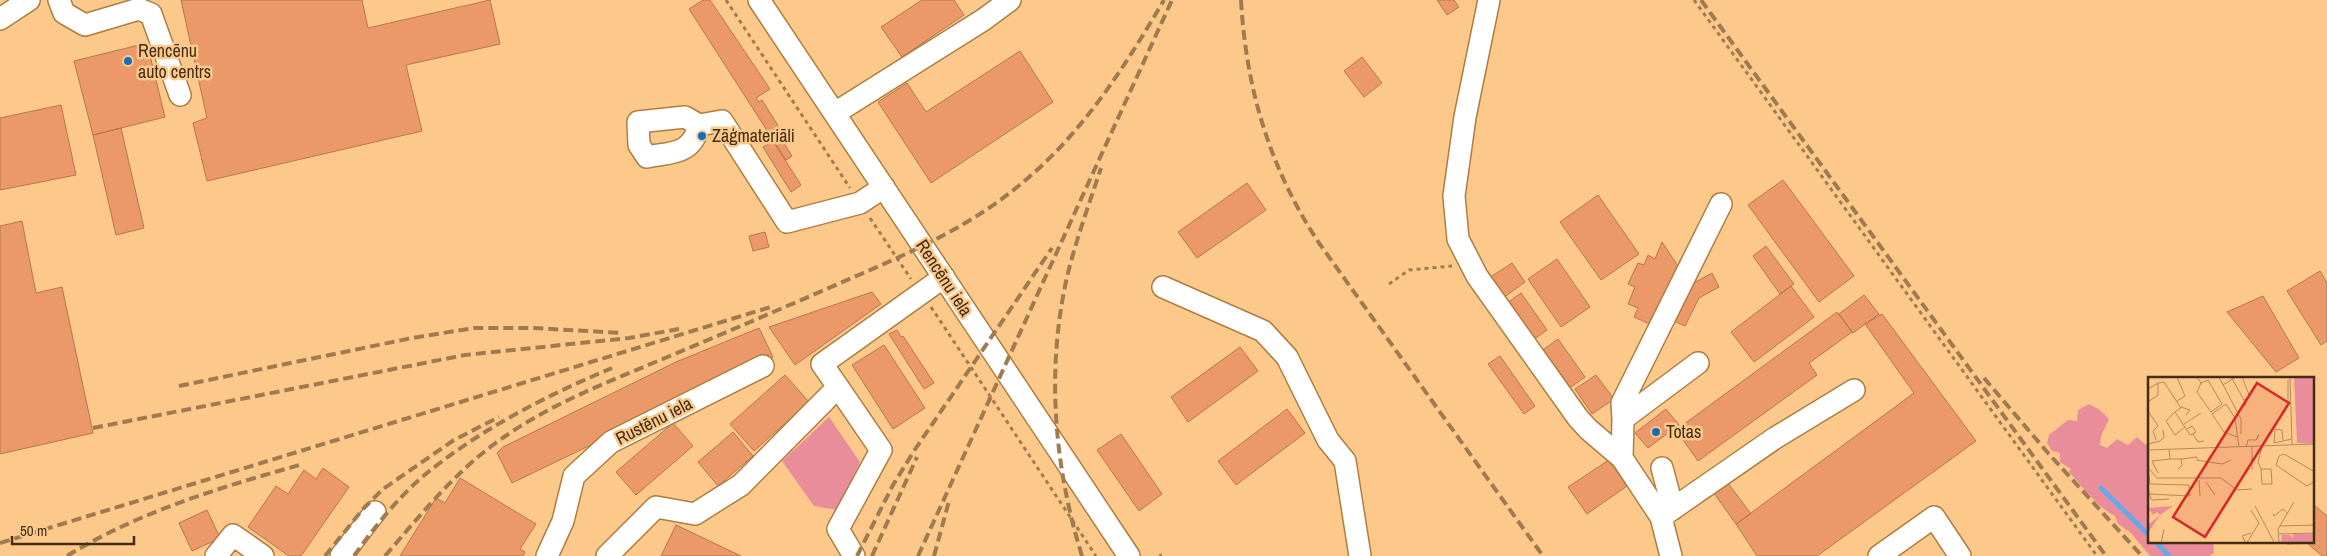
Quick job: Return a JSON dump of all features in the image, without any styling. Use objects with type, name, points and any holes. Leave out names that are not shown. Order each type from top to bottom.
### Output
[{"type":"street","points":[[0,19],[30,0]]},
{"type":"street","points":[[59,0],[64,13],[85,25],[139,9],[151,14],[180,95]]},
{"type":"street","name":"Rencēnu iela","points":[[758,0],[1129,556]]},
{"type":"street","points":[[835,113],[984,20],[1010,0]]},
{"type":"street","points":[[1489,0],[1465,117],[1454,196],[1458,238],[1470,266],[1578,418],[1622,458],[1667,513]]},
{"type":"street","points":[[699,125],[722,121],[787,222],[860,203],[884,187]]},
{"type":"street","points":[[1622,458],[1622,402],[1720,204]]},
{"type":"street","points":[[854,556],[838,529],[881,450],[822,364],[944,277]]},
{"type":"street","points":[[1163,287],[1263,331],[1287,357],[1328,440],[1346,461],[1360,556]]},
{"type":"street","points":[[1623,419],[1698,363]]},
{"type":"street","name":"Rustēnu iela","points":[[547,556],[564,521],[574,476],[611,442],[763,366]]},
{"type":"street","points":[[607,556],[656,507],[695,514],[741,485],[838,387]]},
{"type":"street","points":[[1667,513],[1775,438],[1854,390]]},
{"type":"street","points":[[1662,468],[1671,556]]},
{"type":"street","points":[[341,556],[375,512]]},
{"type":"street","points":[[1879,556],[1934,517],[1960,556]]},
{"type":"street","points":[[216,556],[232,535],[263,556]]},
{"type":"path","points":[[1694,0],[2097,556]]},
{"type":"path","points":[[1389,284],[1409,270],[1439,266],[1470,266]]},
{"type":"shaded area","points":[[2089,404],[2100,410],[2109,419],[2101,436],[2100,445],[2107,448],[2117,439],[2128,445],[2137,437],[2146,445],[2148,440],[2148,544],[2213,544],[2214,553],[2210,556],[2150,556],[2131,533],[2118,524],[2115,516],[2090,496],[2069,472],[2071,469],[2060,462],[2060,453],[2052,451],[2047,443],[2049,435],[2068,420],[2077,421],[2078,410]]},
{"type":"shaded area","points":[[829,417],[860,462],[837,510],[814,506],[782,461]]},
{"type":"building","points":[[181,0],[362,0],[368,28],[490,0],[500,44],[406,65],[422,131],[207,181],[193,123],[207,118]]},
{"type":"building","points":[[703,0],[710,0],[770,89],[756,98],[759,102],[762,100],[777,124],[779,130],[777,132],[792,156],[786,160],[689,9]]},
{"type":"building","points":[[922,0],[954,0],[964,15],[902,57],[881,27]]},
{"type":"building","points":[[1437,0],[1454,0],[1459,7],[1447,15]]},
{"type":"building","points":[[147,43],[165,117],[93,135],[74,61]]},
{"type":"building","points":[[1020,51],[1053,102],[931,183],[878,102],[907,83],[926,112]]},
{"type":"building","points":[[1362,57],[1382,83],[1364,97],[1344,71]]},
{"type":"building","points":[[61,105],[76,175],[0,190],[0,118]]},
{"type":"building","points":[[121,128],[144,228],[116,235],[93,135]]},
{"type":"building","points":[[773,141],[801,185],[791,192],[763,147]]},
{"type":"building","points":[[1783,180],[1854,276],[1819,302],[1748,205]]},
{"type":"building","points":[[1247,183],[1266,210],[1197,258],[1178,232]]},
{"type":"building","points":[[1598,195],[1639,254],[1601,280],[1560,222]]},
{"type":"building","points":[[22,221],[36,293],[62,287],[93,433],[0,454],[0,226]]},
{"type":"building","points":[[765,232],[769,247],[753,251],[749,236]]},
{"type":"building","points":[[1662,242],[1678,266],[1652,325],[1634,317],[1638,308],[1628,304],[1635,287],[1628,284],[1638,263],[1644,265],[1648,255],[1655,259]]},
{"type":"building","points":[[1766,246],[1794,284],[1780,294],[1753,256]]},
{"type":"building","points":[[1557,259],[1590,307],[1561,327],[1528,279]]},
{"type":"building","points":[[1512,263],[1525,282],[1503,298],[1489,278]]},
{"type":"building","points":[[2320,271],[2327,283],[2327,341],[2321,345],[2287,291]]},
{"type":"building","points":[[1712,273],[1719,287],[1699,298],[1685,326],[1672,320],[1690,285]]},
{"type":"building","points":[[1791,286],[1814,317],[1754,362],[1731,332]]},
{"type":"building","points":[[872,292],[881,304],[795,365],[769,327]]},
{"type":"building","points":[[1521,293],[1547,330],[1533,340],[1507,303]]},
{"type":"building","points":[[1864,295],[1879,314],[1853,333],[1839,314]]},
{"type":"building","points":[[2263,296],[2299,358],[2276,372],[2227,312]]},
{"type":"building","points":[[1837,312],[1852,332],[1809,363],[1817,375],[1698,461],[1676,430]]},
{"type":"building","points":[[1882,314],[1976,441],[1817,556],[1757,556],[1736,524],[1914,393],[1865,324]]},
{"type":"building","points":[[759,328],[773,357],[512,483],[497,453],[503,447],[676,362]]},
{"type":"building","points":[[897,330],[934,383],[924,389],[889,334]]},
{"type":"building","points":[[1558,339],[1585,377],[1568,389],[1540,352]]},
{"type":"building","points":[[884,345],[925,408],[893,429],[852,365]]},
{"type":"building","points":[[1240,347],[1258,371],[1188,422],[1171,397]]},
{"type":"building","points":[[1500,356],[1535,406],[1524,414],[1488,364]]},
{"type":"building","points":[[785,375],[809,402],[754,451],[730,424]]},
{"type":"building","points":[[1596,375],[1614,399],[1592,414],[1575,389]]},
{"type":"building","points":[[1287,409],[1305,433],[1236,485],[1218,461]]},
{"type":"building","points":[[1666,409],[1679,425],[1648,448],[1635,433]]},
{"type":"building","points":[[673,423],[693,446],[636,495],[616,472]]},
{"type":"building","points":[[733,432],[753,456],[718,486],[698,462]]},
{"type":"building","points":[[1121,434],[1162,494],[1139,511],[1097,450]]},
{"type":"building","points":[[1609,460],[1627,486],[1587,514],[1568,487]]},
{"type":"building","points":[[323,468],[349,487],[301,556],[289,556],[248,527],[276,486],[288,494],[304,470],[316,479]]},
{"type":"building","points":[[460,478],[536,524],[520,549],[525,552],[523,556],[400,556],[436,498],[445,503]]},
{"type":"building","points":[[1725,479],[1751,514],[1736,524],[1711,489]]},
{"type":"building","points":[[2314,505],[2327,516],[2327,556],[2322,556],[2308,544],[2314,544]]},
{"type":"building","points":[[207,510],[220,538],[192,551],[179,523]]},
{"type":"building","points":[[676,525],[741,556],[661,556]]},
{"type":"waterway","points":[[2101,488],[2148,534]]},
{"type":"waterway","points":[[2158,544],[2169,556]]},
{"type":"railway","points":[[385,556],[457,476],[473,461],[524,424],[560,404],[597,387],[902,256],[961,226],[998,202],[1039,168],[1080,125],[1133,52],[1164,0]]},
{"type":"railway","points":[[918,556],[1172,0]]},
{"type":"railway","points":[[1241,0],[1248,65],[1255,96],[1274,157],[1302,215],[1319,243],[1543,556]]},
{"type":"railway","points":[[1701,0],[2106,556]]},
{"type":"railway","points":[[1082,556],[1072,522],[1059,453],[1055,382],[1060,312],[1067,277],[1101,168]]},
{"type":"railway","points":[[857,556],[893,485],[914,451],[1052,248]]},
{"type":"railway","points":[[0,543],[774,306]]},
{"type":"railway","points":[[179,386],[412,338],[474,328],[534,328],[622,333]]},
{"type":"railway","points":[[93,428],[465,355],[629,338],[679,329]]},
{"type":"railway","points":[[354,556],[394,505],[421,478],[443,461],[512,416],[562,390],[612,368]]},
{"type":"railway","points":[[1984,378],[2048,453],[2142,556]]},
{"type":"railway","points":[[325,556],[363,509],[383,489],[454,440],[499,417]]},
{"type":"railway","points":[[872,556],[917,457]]},
{"type":"railway","points":[[67,556],[95,540],[152,513],[212,491],[303,464]]},
{"type":"railway","points":[[934,556],[949,501]]},
{"type":"place","name":"Rencēnu auto centrs","points":[[128,61]]},
{"type":"place","name":"Zāģmateriāli","points":[[702,136]]},
{"type":"place","name":"Totas","points":[[1656,432]]}]
